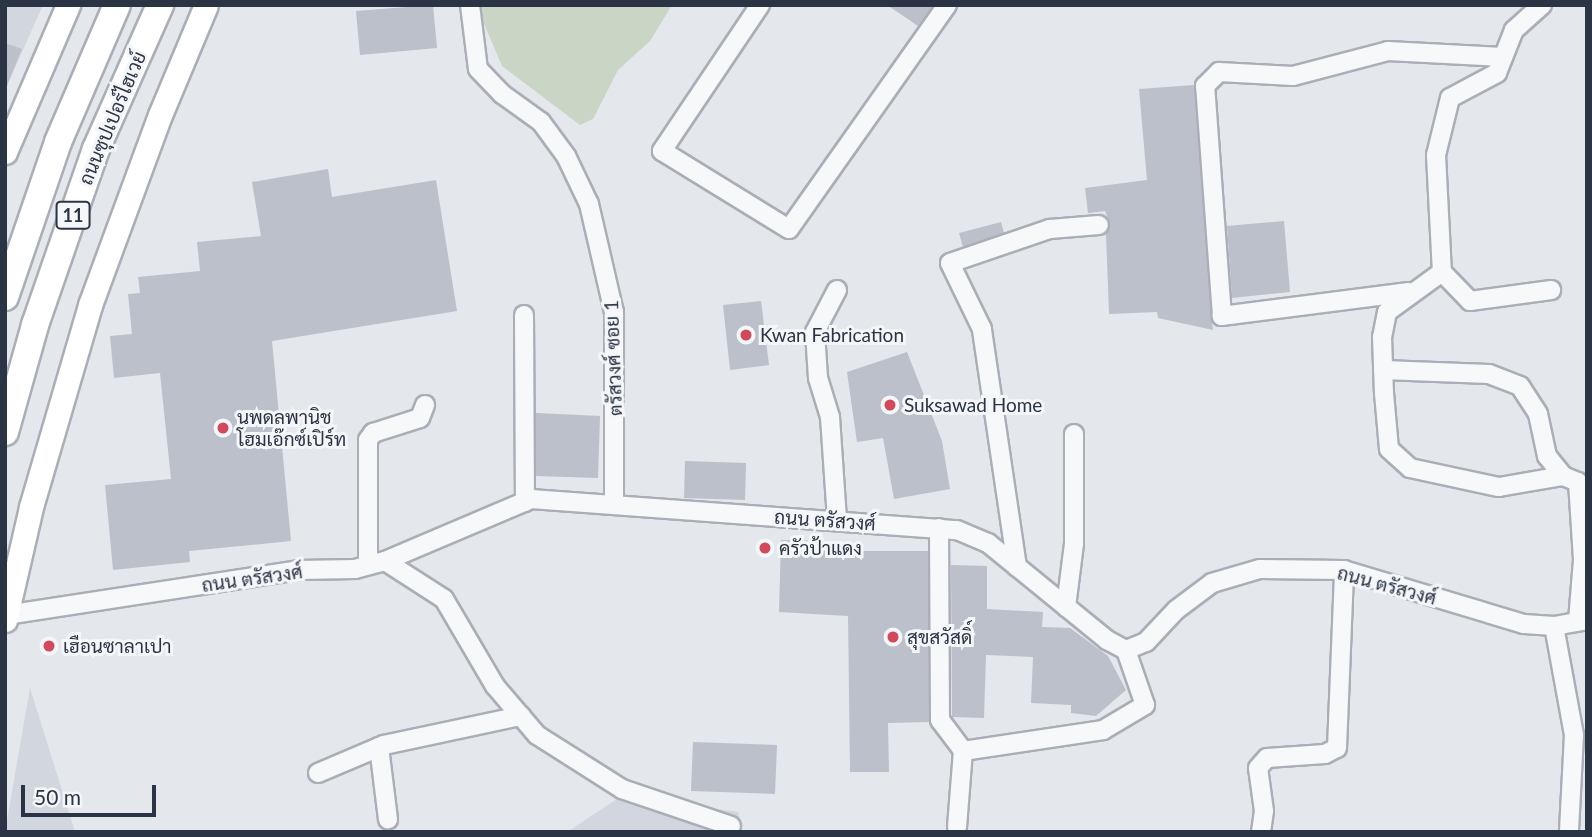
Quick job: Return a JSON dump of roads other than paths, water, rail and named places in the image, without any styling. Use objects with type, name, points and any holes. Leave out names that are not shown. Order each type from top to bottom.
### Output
[{"type":"highway","name":"ถนนซุปเปอร์ไฮเวย์","points":[[5,297],[58,142],[117,5]]},
{"type":"highway","name":"ถนนซุปเปอร์ไฮเวย์","points":[[5,432],[34,325],[96,149],[160,5]]},
{"type":"main road","points":[[5,152],[13,107],[68,5]]},
{"type":"main road","points":[[6,618],[35,495],[90,305],[160,115],[206,5]]},
{"type":"street","name":"ตรัสวงศ์ ซอย 1","points":[[470,5],[478,69],[502,94],[541,122],[566,156],[589,204],[614,312],[614,504]]},
{"type":"street","points":[[760,5],[662,151],[789,229],[947,5]]},
{"type":"street","points":[[1542,5],[1514,30],[1497,73],[1450,98],[1436,155],[1441,272],[1470,301],[1551,290]]},
{"type":"street","points":[[1409,292],[1222,316],[1206,86],[1219,72],[1293,76],[1388,51],[1503,57]]},
{"type":"street","points":[[1017,567],[982,330],[950,263],[1051,229],[1099,225]]},
{"type":"street","points":[[1441,272],[1409,292],[1387,312],[1382,337],[1390,449],[1410,468],[1499,487],[1563,476]]},
{"type":"street","points":[[837,290],[815,332],[818,378],[830,417],[837,521]]},
{"type":"street","points":[[524,315],[525,502]]},
{"type":"street","points":[[1383,370],[1489,374],[1520,386],[1538,414],[1547,456],[1563,476],[1578,482],[1583,560],[1582,621]]},
{"type":"street","points":[[425,405],[419,418],[373,433],[368,440],[376,563],[443,599],[495,686],[537,735],[622,789],[730,826]]},
{"type":"street","points":[[1066,607],[1074,544],[1074,434]]},
{"type":"street","name":"ถนน ตรัสวงศ์","points":[[6,618],[299,570],[376,563],[525,502],[614,504],[957,530],[988,543],[1066,607],[1126,650],[1146,642],[1176,610],[1212,583],[1260,569],[1344,570],[1524,624],[1554,626],[1582,621]]},
{"type":"street","points":[[939,528],[940,720],[963,751],[957,827]]},
{"type":"street","points":[[1261,832],[1264,811],[1258,768],[1267,758],[1325,754],[1337,748],[1344,570]]},
{"type":"street","points":[[1554,626],[1574,735],[1569,832]]},
{"type":"street","points":[[963,751],[1103,730],[1145,705],[1126,650]]},
{"type":"street","points":[[318,774],[379,747],[521,716]]},
{"type":"street","points":[[379,747],[388,819]]},
{"type":"place","name":"Kwan Fabrication","points":[[746,335]]},
{"type":"place","name":"Suksawad Home","points":[[890,405]]},
{"type":"place","name":"นพดลพานิช โฮมเอ๊กซ์เปิร์ท","points":[[223,428]]},
{"type":"place","name":"ครัวป้าแดง","points":[[765,548]]},
{"type":"place","name":"สุขสวัสดิ์","points":[[893,637]]},
{"type":"place","name":"เฮือนซาลาเปา","points":[[49,646]]}]
